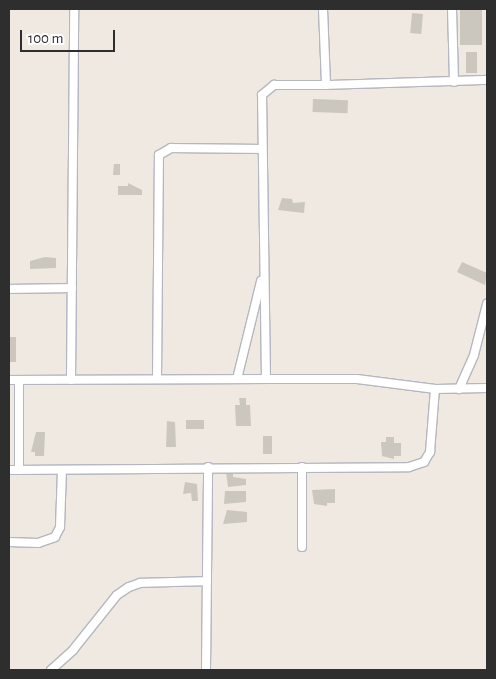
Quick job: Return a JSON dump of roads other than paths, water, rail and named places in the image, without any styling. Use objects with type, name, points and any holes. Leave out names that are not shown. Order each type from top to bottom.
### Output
[{"type":"street","points":[[71,380],[74,9]]},
{"type":"street","points":[[323,9],[326,85]]},
{"type":"street","points":[[452,9],[454,82]]},
{"type":"street","points":[[266,379],[261,149],[262,95],[266,89],[274,85],[487,80]]},
{"type":"street","points":[[157,379],[159,154],[172,148],[261,149]]},
{"type":"street","points":[[237,379],[263,270]]},
{"type":"street","points":[[9,289],[72,288]]},
{"type":"street","points":[[459,389],[474,355],[487,304]]},
{"type":"street","points":[[9,380],[356,378],[434,389],[487,388]]},
{"type":"street","points":[[19,380],[19,470]]},
{"type":"street","points":[[9,470],[208,467],[409,467],[424,462],[431,447],[434,389]]},
{"type":"street","points":[[206,670],[208,467]]},
{"type":"street","points":[[302,467],[302,547]]},
{"type":"street","points":[[9,542],[38,543],[54,537],[60,527],[62,470]]},
{"type":"street","points":[[50,670],[72,650],[117,595],[129,587],[140,584],[207,581]]}]
